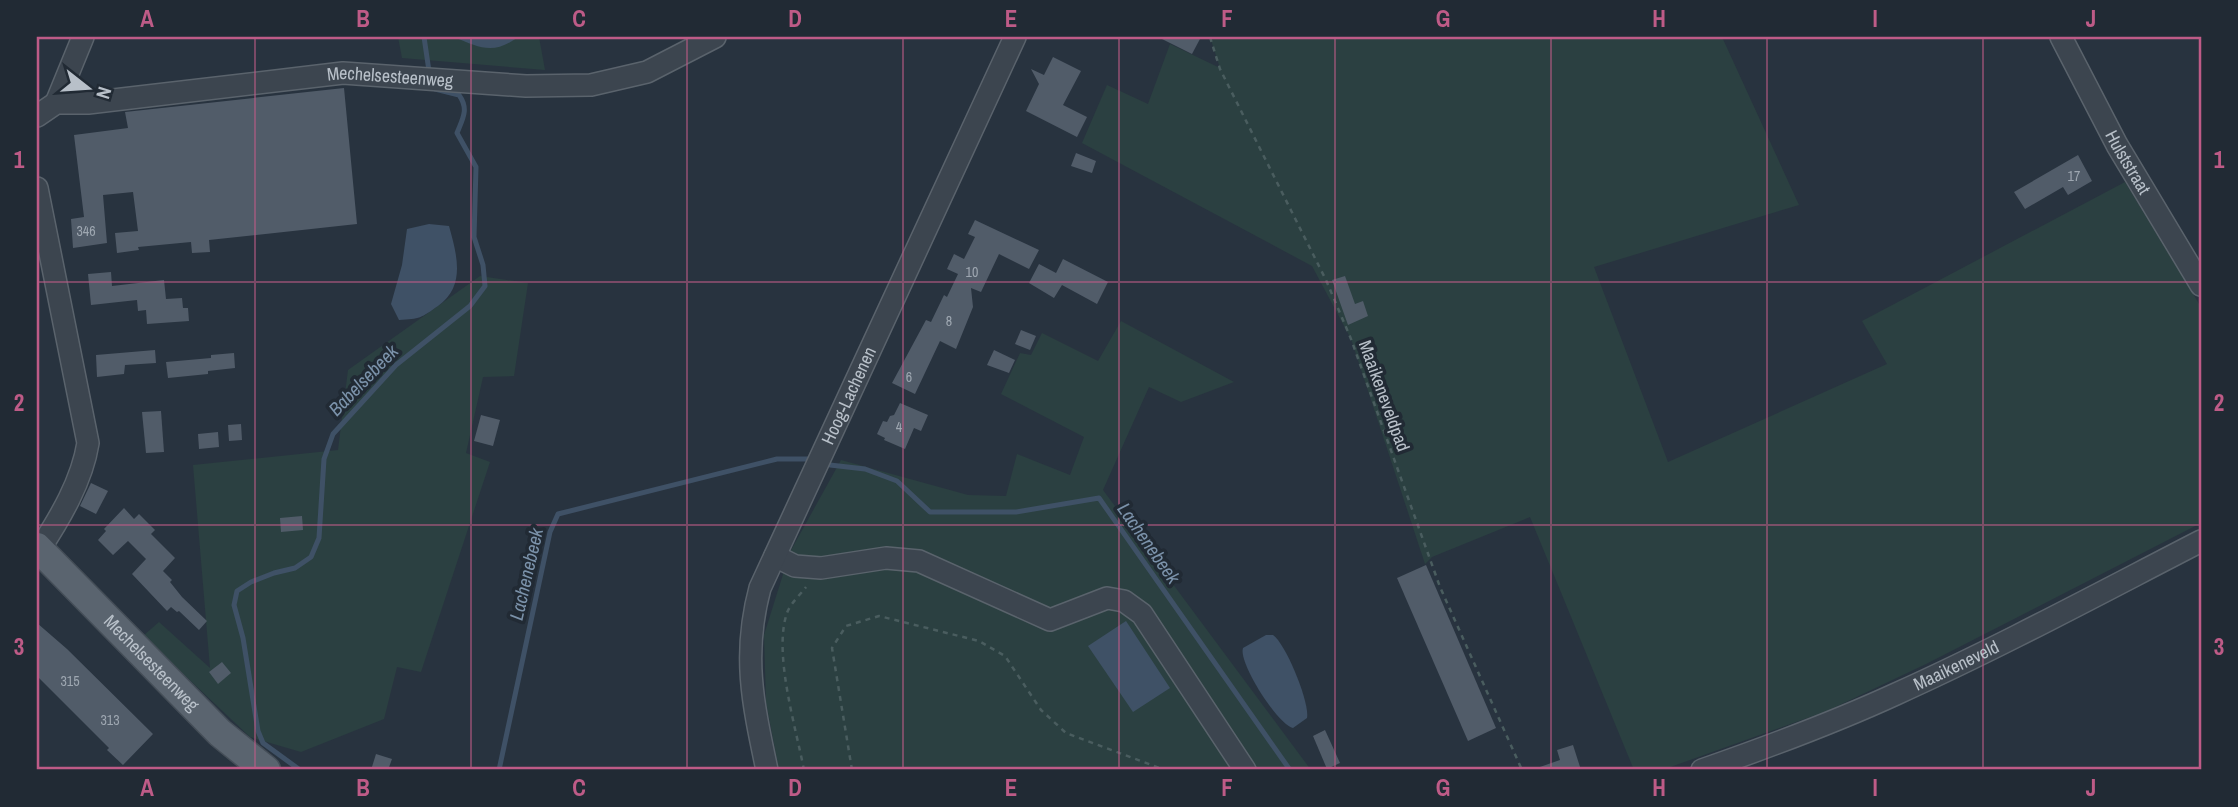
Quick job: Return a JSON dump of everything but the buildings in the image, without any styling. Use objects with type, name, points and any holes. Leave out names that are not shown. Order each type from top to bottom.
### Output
[{"type":"main road","name":"Mechelsesteenweg","points":[[38,549],[220,733],[266,770]]},
{"type":"street","points":[[37,116],[56,103],[83,37]]},
{"type":"street","name":"Mechelsesteenweg","points":[[56,103],[88,103],[343,73],[526,86],[591,85],[647,72],[715,37]]},
{"type":"street","name":"Hoog-Lachenen","points":[[767,770],[751,694],[750,639],[760,588],[1015,37]]},
{"type":"street","name":"Hulststraat","points":[[2061,37],[2117,145],[2201,285]]},
{"type":"street","name":"Mechelsesteenweg","points":[[37,188],[88,443],[85,463],[57,522],[38,549]]},
{"type":"street","name":"Maaikeneveld","points":[[1702,770],[1778,744],[1895,695],[2201,541]]},
{"type":"street","points":[[775,556],[795,566],[821,568],[886,558],[919,561],[1051,620],[1107,598],[1124,601],[1142,614],[1245,770]]},
{"type":"path","name":"Maaikeneveldpad","points":[[1210,37],[1220,69],[1326,280],[1351,339],[1440,587],[1522,770]]},
{"type":"path","points":[[804,770],[784,669],[782,632],[788,610],[821,568]]},
{"type":"path","points":[[852,770],[832,648],[846,626],[879,616],[979,641],[1005,656],[1041,710],[1066,733],[1165,770]]},
{"type":"green space","points":[[398,37],[539,37],[545,70],[402,58]]},
{"type":"green space","points":[[1210,37],[1722,37],[1799,205],[1594,267],[1668,462],[1887,364],[1862,321],[2125,182],[2201,307],[2201,523],[1926,664],[1827,711],[1662,770],[1634,770],[1530,517],[1432,557],[1425,564],[1351,339],[1312,266],[1082,143],[1107,85],[1148,104],[1170,44],[1220,68]]},
{"type":"green space","points":[[480,276],[528,283],[514,376],[483,377],[466,453],[490,462],[421,672],[397,667],[384,719],[301,752],[250,737],[143,636],[159,622],[210,668],[193,465],[338,450],[348,370]]},
{"type":"green space","points":[[1121,321],[1234,382],[1181,402],[1149,387],[1103,490],[1311,770],[779,770],[766,702],[764,635],[790,552],[841,460],[968,495],[1006,496],[1017,454],[1070,475],[1084,437],[1001,394],[1020,353],[1031,355],[1042,333],[1098,361]]},
{"type":"water","points":[[454,37],[518,37],[502,46],[487,48]]},
{"type":"water","points":[[429,224],[449,226],[455,248],[456,280],[447,298],[438,306],[420,317],[399,320],[391,304],[402,265],[407,229]]},
{"type":"water","points":[[1126,621],[1170,688],[1133,712],[1088,646]]},
{"type":"water","points":[[1266,635],[1273,635],[1284,650],[1305,700],[1307,718],[1293,728],[1269,705],[1243,656],[1243,648]]},
{"type":"waterway","name":"Babelsebeek","points":[[424,37],[429,71]]},
{"type":"waterway","name":"Babelsebeek","points":[[300,770],[263,743],[258,731],[243,638],[234,605],[237,591],[251,582],[295,568],[311,557],[319,538],[324,459],[333,434],[396,365],[470,306],[485,286],[483,265],[474,237],[476,167],[457,133],[464,114],[464,105],[459,95],[435,89]]},
{"type":"waterway","name":"Lachenebeek","points":[[499,770],[550,532],[558,514],[777,459],[808,459]]},
{"type":"waterway","name":"Lachenebeek","points":[[830,465],[865,469],[897,481],[930,512],[1016,512],[1099,498],[1290,770]]}]
